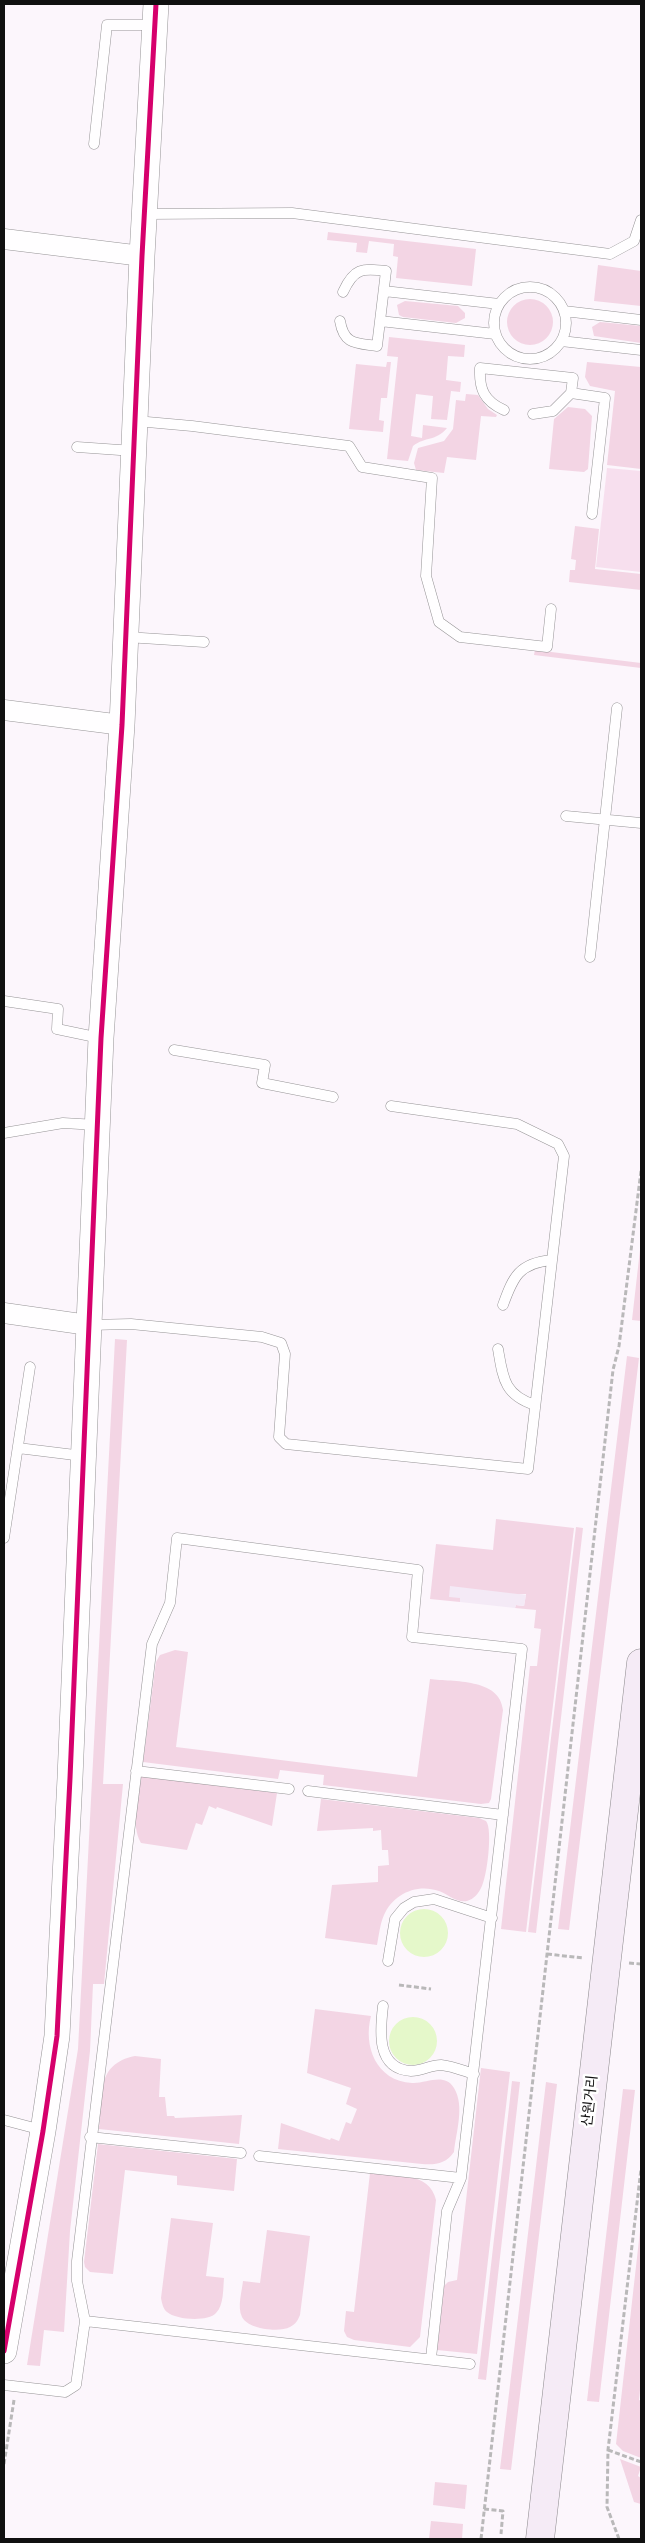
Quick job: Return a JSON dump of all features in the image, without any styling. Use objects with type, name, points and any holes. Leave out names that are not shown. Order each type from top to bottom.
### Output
[{"type":"main road","name":"산원거리","points":[[540,2539],[641,1663]]},
{"type":"street","points":[[4,2351],[43,2131],[57,2036],[70,1778],[101,1038],[122,725],[144,214],[156,14]]},
{"type":"street","points":[[4,239],[142,256]]},
{"type":"street","points":[[4,710],[122,725]]},
{"type":"street","points":[[4,1313],[88,1325]]},
{"type":"lane","points":[[94,144],[107,25],[156,14]]},
{"type":"lane","points":[[144,214],[292,213],[610,254],[634,241],[641,220]]},
{"type":"lane","points":[[340,321],[342,333],[352,343],[377,346],[386,271],[363,269],[350,277],[343,292]]},
{"type":"lane","points":[[534,287],[553,294],[564,311],[566,327],[561,341],[546,355],[526,359],[507,351],[495,334],[494,319],[498,304],[514,290],[534,287]]},
{"type":"lane","points":[[384,291],[498,304]]},
{"type":"lane","points":[[564,311],[641,320]]},
{"type":"lane","points":[[380,321],[495,334]]},
{"type":"lane","points":[[561,341],[641,350]]},
{"type":"lane","points":[[524,372],[526,359]]},
{"type":"lane","points":[[504,410],[492,405],[483,394],[479,382],[480,368],[573,378],[571,393],[553,411],[533,414]]},
{"type":"lane","points":[[571,393],[605,398],[592,514]]},
{"type":"lane","points":[[136,421],[192,426],[349,446],[362,467],[432,478],[426,576],[439,622],[460,636],[547,647],[550,609]]},
{"type":"lane","points":[[77,447],[135,451]]},
{"type":"lane","points":[[126,637],[204,642]]},
{"type":"lane","points":[[590,957],[616,708]]},
{"type":"lane","points":[[566,816],[641,823]]},
{"type":"lane","points":[[4,1001],[58,1009],[57,1029],[101,1038]]},
{"type":"lane","points":[[174,1050],[265,1065],[262,1083],[333,1097]]},
{"type":"lane","points":[[88,1325],[131,1324],[262,1336],[281,1343],[285,1354],[279,1436],[286,1444],[528,1469],[564,1156],[558,1144],[517,1124],[392,1106]]},
{"type":"lane","points":[[4,1133],[63,1123],[97,1125]]},
{"type":"lane","points":[[503,1305],[512,1279],[526,1266],[539,1261],[552,1260]]},
{"type":"lane","points":[[498,1349],[503,1378],[512,1393],[521,1400],[535,1405]]},
{"type":"lane","points":[[4,1538],[30,1368]]},
{"type":"lane","points":[[18,1448],[82,1456]]},
{"type":"lane","points":[[4,2385],[64,2392],[76,2385],[85,2321],[78,2281],[77,2260],[90,2136],[152,1644],[170,1603],[177,1538],[418,1570],[412,1637],[522,1649],[461,2178],[447,2212],[431,2358]]},
{"type":"lane","points":[[136,1771],[289,1789]]},
{"type":"lane","points":[[308,1791],[503,1815]]},
{"type":"lane","points":[[388,1961],[395,1919],[404,1908],[414,1902],[434,1899],[492,1918]]},
{"type":"lane","points":[[382,2006],[380,2034],[382,2050],[389,2062],[409,2071],[423,2070],[439,2065],[474,2074]]},
{"type":"lane","points":[[4,2120],[43,2131]]},
{"type":"lane","points":[[90,2136],[241,2153]]},
{"type":"lane","points":[[259,2156],[461,2178]]},
{"type":"lane","points":[[85,2321],[431,2358],[470,2364]]},
{"type":"path","points":[[481,2539],[614,1370],[619,1346],[641,1172]]},
{"type":"path","points":[[399,1985],[431,1989]]},
{"type":"path","points":[[619,2539],[607,2507],[608,2450],[641,2169]]},
{"type":"path","points":[[608,2450],[641,2462]]},
{"type":"path","points":[[484,2509],[503,2511],[501,2534]]},
{"type":"shaded area","points":[[328,232],[476,249],[472,286],[396,278],[398,257],[393,256],[394,244],[369,241],[367,253],[356,252],[357,243],[327,240]]},
{"type":"shaded area","points":[[598,265],[641,271],[641,306],[594,301]]},
{"type":"shaded area","points":[[530,299],[543,303],[549,309],[553,322],[549,335],[543,341],[530,345],[517,341],[511,335],[507,322],[511,309],[517,303]]},
{"type":"shaded area","points":[[405,301],[458,306],[465,313],[465,318],[456,323],[403,317],[399,315],[397,305]]},
{"type":"shaded area","points":[[600,322],[641,326],[641,343],[594,336],[592,327]]},
{"type":"shaded area","points":[[389,337],[465,345],[464,357],[448,356],[446,380],[461,382],[460,392],[451,391],[447,420],[431,419],[433,396],[416,394],[411,436],[422,438],[423,425],[447,428],[438,435],[413,446],[408,461],[387,459],[398,357],[387,356]]},
{"type":"shaded area","points":[[387,362],[391,362],[387,398],[381,398],[379,420],[384,421],[383,432],[349,429],[356,364],[386,367]]},
{"type":"shaded area","points":[[587,362],[641,367],[641,469],[607,465],[615,391],[590,386],[585,377]]},
{"type":"shaded area","points":[[466,394],[478,395],[488,409],[497,415],[496,417],[481,416],[476,460],[447,457],[444,473],[416,470],[414,463],[418,448],[444,441],[453,429],[456,400],[465,401]]},
{"type":"shaded area","points":[[568,407],[585,409],[592,416],[588,469],[584,472],[549,469],[554,419]]},
{"type":"shaded area","points":[[607,468],[641,471],[641,572],[596,567]]},
{"type":"shaded area","points":[[575,526],[599,529],[595,569],[641,574],[641,590],[569,582],[570,570],[575,570],[576,560],[571,559]]},
{"type":"shaded area","points":[[535,650],[641,663],[641,668],[534,655]]},
{"type":"shaded area","points":[[641,1241],[641,1321],[632,1320]]},
{"type":"shaded area","points":[[115,1339],[127,1340],[103,1784],[123,1784],[104,1984],[93,1984],[90,2051],[70,2231],[64,2332],[44,2330],[40,2366],[27,2365],[78,2049]]},
{"type":"shaded area","points":[[627,1356],[639,1358],[569,1930],[558,1929]]},
{"type":"shaded area","points":[[496,1519],[574,1528],[526,1932],[501,1929],[530,1666],[537,1666],[541,1629],[534,1628],[536,1610],[515,1608],[516,1605],[524,1606],[526,1594],[460,1598],[460,1602],[430,1599],[436,1544],[493,1550]]},
{"type":"shaded area","points":[[576,1527],[583,1528],[536,1933],[528,1932]]},
{"type":"shaded area","points":[[450,1586],[526,1595],[524,1606],[516,1605],[515,1608],[460,1602],[460,1598],[449,1597]]},
{"type":"shaded area","points":[[175,1650],[188,1652],[176,1747],[417,1777],[430,1679],[462,1682],[485,1687],[494,1692],[500,1700],[503,1710],[491,1799],[489,1803],[481,1804],[323,1785],[324,1775],[280,1770],[278,1779],[143,1762],[156,1662],[160,1655]]},
{"type":"shaded area","points":[[141,1776],[277,1793],[272,1826],[209,1806],[202,1825],[196,1823],[187,1850],[141,1843],[136,1827],[136,1819]]},
{"type":"shaded area","points":[[321,1799],[479,1818],[486,1821],[489,1833],[488,1854],[480,1890],[472,1899],[467,1901],[456,1900],[431,1889],[422,1888],[407,1892],[393,1901],[384,1915],[377,1945],[325,1938],[332,1885],[378,1882],[378,1866],[389,1865],[388,1850],[382,1850],[381,1830],[373,1831],[373,1828],[317,1831]]},
{"type":"shaded area","points":[[424,1909],[433,1911],[441,1916],[446,1924],[448,1933],[446,1942],[441,1950],[433,1955],[424,1957],[415,1955],[407,1950],[402,1942],[400,1933],[402,1924],[407,1916],[415,1911]]},
{"type":"shaded area","points":[[315,2009],[371,2016],[369,2039],[371,2050],[381,2069],[389,2076],[400,2081],[412,2083],[440,2080],[450,2083],[454,2088],[459,2103],[458,2128],[454,2152],[451,2156],[440,2163],[427,2164],[278,2149],[281,2123],[330,2140],[331,2138],[339,2141],[346,2122],[351,2124],[357,2109],[346,2104],[351,2088],[307,2073]]},
{"type":"shaded area","points":[[413,2017],[422,2019],[430,2024],[435,2032],[437,2041],[435,2050],[430,2058],[422,2063],[413,2065],[404,2063],[396,2058],[391,2050],[389,2041],[391,2032],[396,2024],[404,2019]]},
{"type":"shaded area","points":[[135,2056],[161,2059],[159,2097],[165,2097],[167,2116],[174,2116],[175,2118],[242,2115],[239,2144],[99,2129],[102,2094],[107,2074],[113,2066],[122,2060]]},
{"type":"shaded area","points":[[481,2068],[510,2072],[477,2354],[437,2350],[444,2286],[448,2282],[457,2280]]},
{"type":"shaded area","points":[[512,2081],[520,2082],[486,2380],[478,2379]]},
{"type":"shaded area","points":[[546,2082],[557,2084],[511,2470],[500,2469]]},
{"type":"shaded area","points":[[623,2089],[635,2090],[599,2402],[587,2401]]},
{"type":"shaded area","points":[[98,2144],[237,2159],[234,2191],[177,2185],[177,2176],[125,2170],[113,2274],[90,2272],[85,2267],[84,2262]]},
{"type":"shaded area","points":[[370,2173],[399,2175],[419,2180],[432,2191],[436,2200],[420,2337],[410,2347],[354,2340],[347,2337],[344,2331],[346,2311],[354,2312]]},
{"type":"shaded area","points":[[171,2218],[213,2223],[206,2276],[224,2278],[223,2297],[219,2310],[212,2316],[199,2319],[177,2317],[171,2315],[164,2308],[161,2298]]},
{"type":"shaded area","points":[[641,2222],[641,2380],[639,2400],[641,2401],[641,2458],[623,2451],[616,2444]]},
{"type":"shaded area","points":[[267,2230],[310,2236],[300,2315],[294,2325],[279,2330],[264,2329],[250,2324],[245,2321],[241,2313],[240,2304],[243,2281],[260,2283]]},
{"type":"shaded area","points":[[620,2459],[641,2467],[638,2476],[641,2478],[641,2504],[634,2502]]},
{"type":"shaded area","points":[[435,2482],[467,2485],[465,2509],[433,2505]]},
{"type":"shaded area","points":[[431,2521],[463,2524],[462,2539],[429,2539]]},
{"type":"cycle path","points":[[4,2351],[43,2131],[57,2036],[70,1778],[101,1038],[122,725],[142,256],[156,4]]}]
